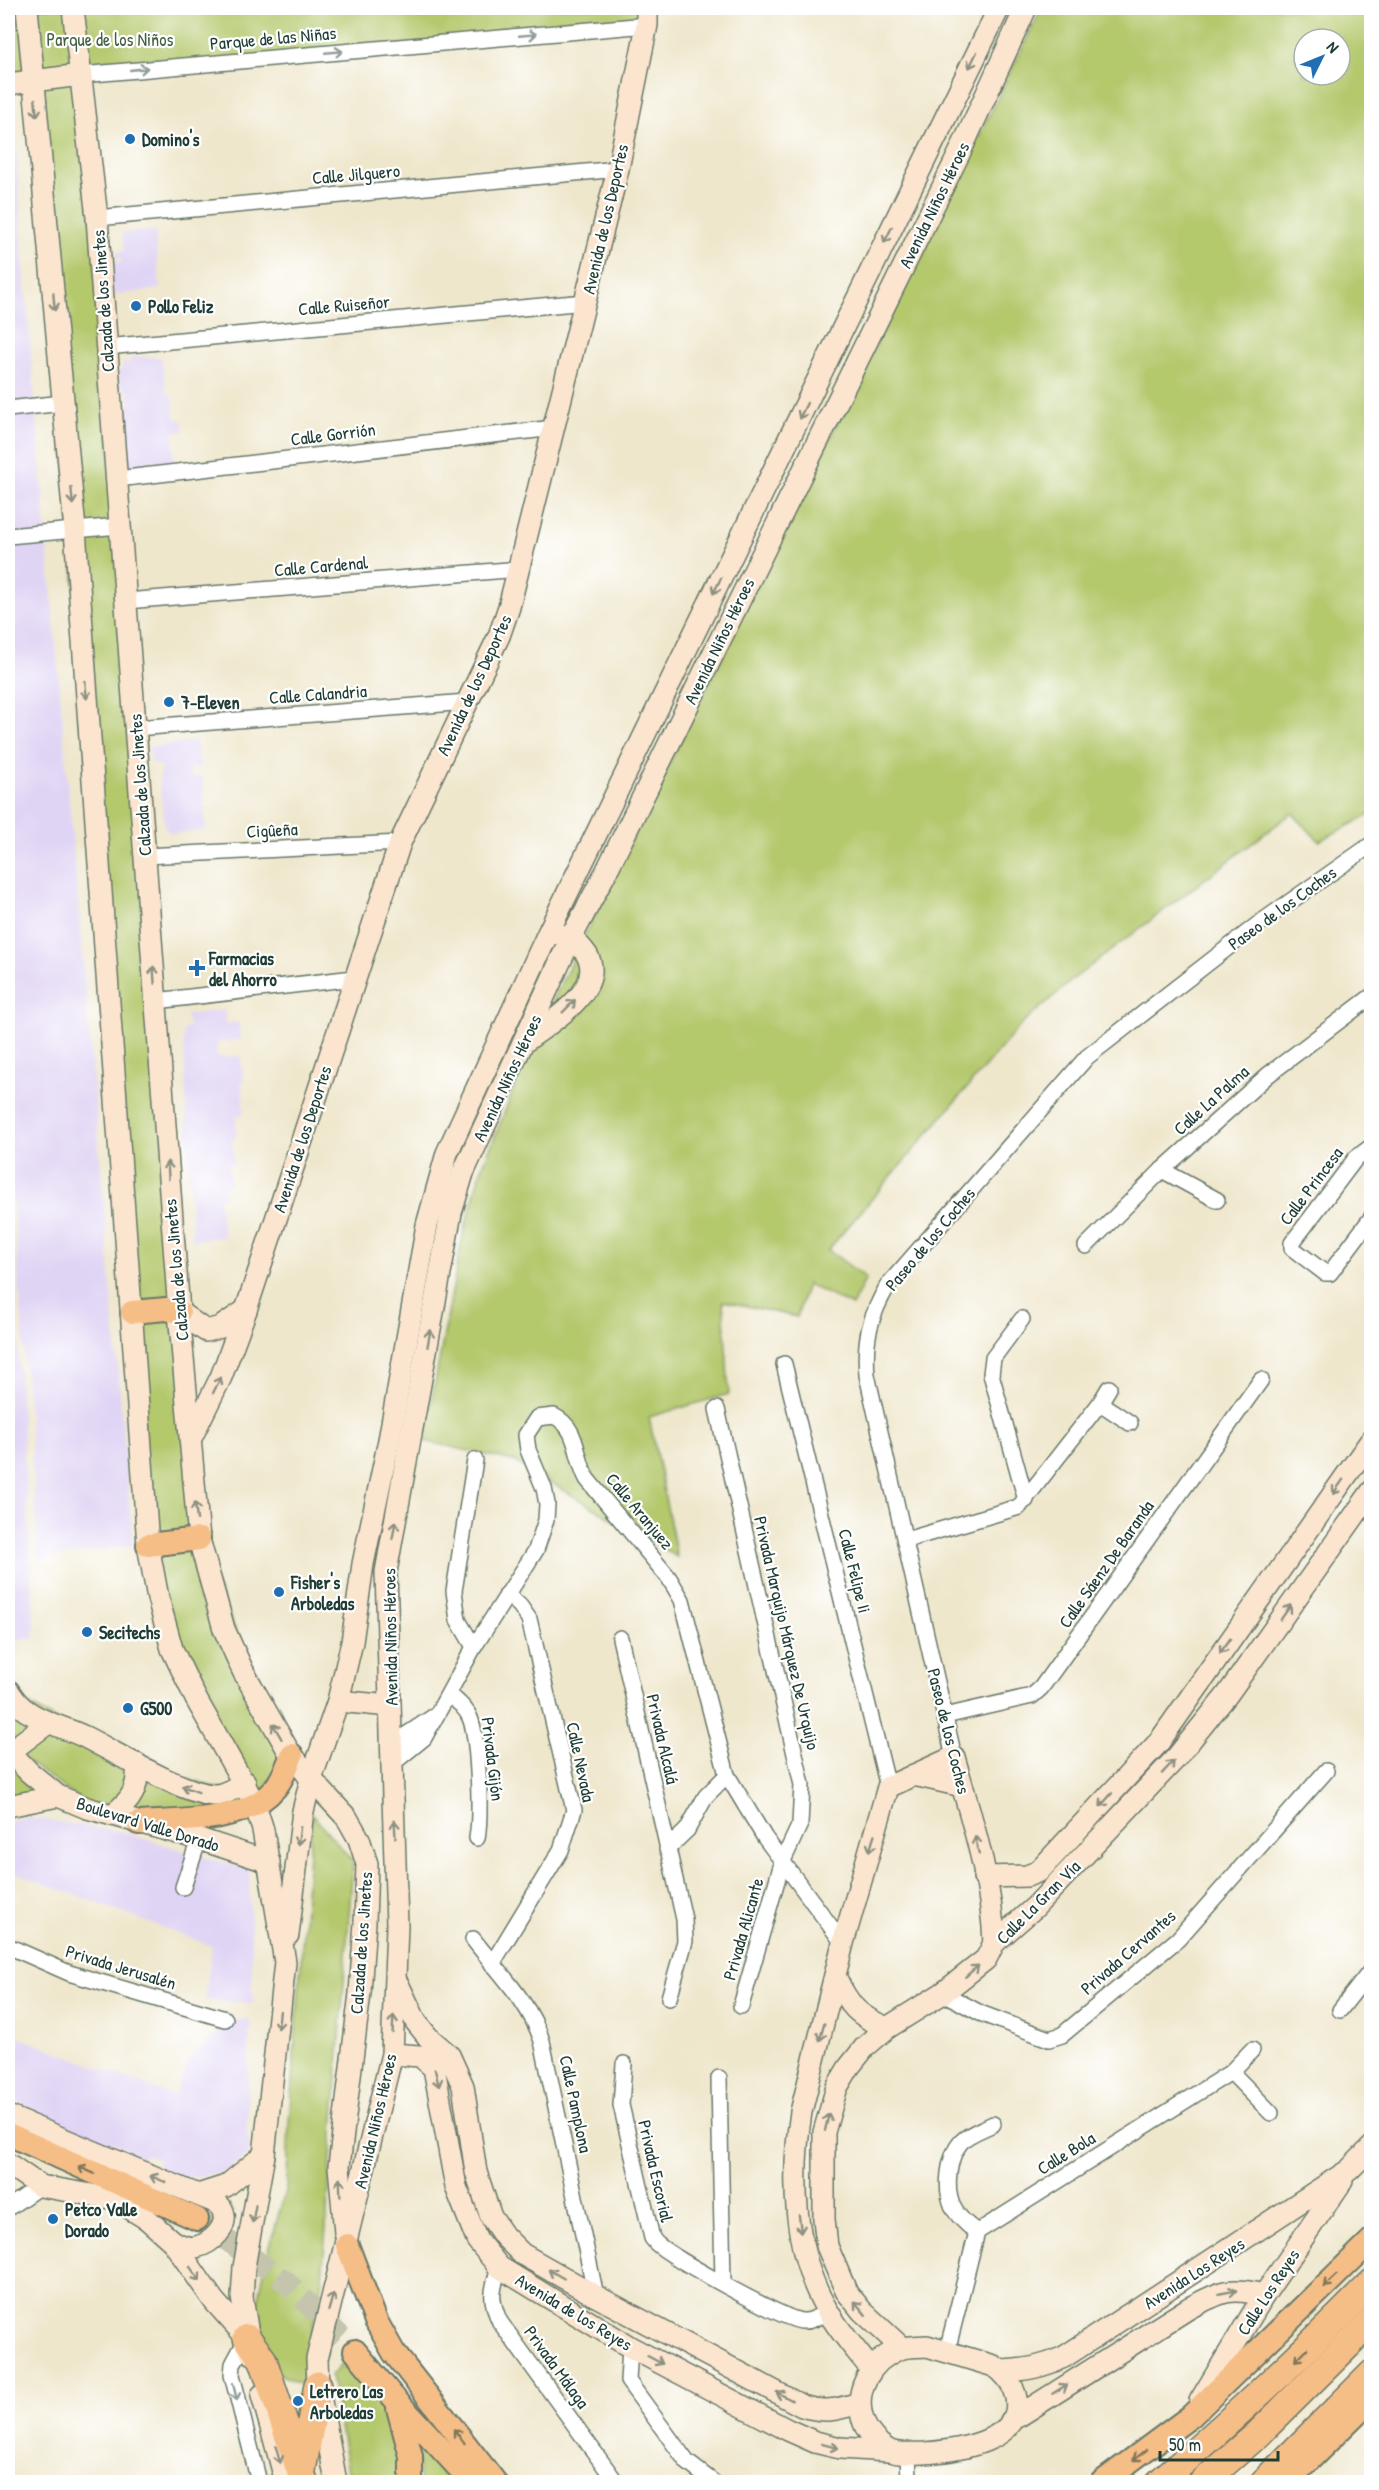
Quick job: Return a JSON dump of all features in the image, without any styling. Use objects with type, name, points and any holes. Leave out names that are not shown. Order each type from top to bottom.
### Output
[{"type":"highway","points":[[1160,2482],[1268,2388],[1371,2283]]},
{"type":"highway","points":[[1203,2482],[1256,2436],[1371,2321]]},
{"type":"highway","points":[[247,2338],[263,2360],[297,2479]]},
{"type":"highway","points":[[1264,2482],[1371,2374]]},
{"type":"highway","points":[[297,2479],[318,2385]]},
{"type":"main road","points":[[27,8],[75,530],[148,1545],[158,1598],[172,1649],[196,1699],[245,1782],[255,1804],[263,1830],[285,1962],[264,2155],[244,2267],[242,2297],[247,2338]]},
{"type":"main road","name":"Calzada de los Jinetes","points":[[73,8],[97,218],[179,1312],[200,1539],[213,1592],[233,1650],[243,1671],[292,1755],[347,1818],[359,1839],[367,1864],[360,1993],[339,2166],[340,2203],[346,2245],[317,2359],[318,2385],[336,2482]]},
{"type":"main road","name":"Avenida Niños Héroes","points":[[285,1962],[298,1843],[311,1779],[338,1701],[352,1642],[363,1564],[391,1428],[427,1225],[447,1153],[549,931],[999,8]]},
{"type":"main road","name":"Avenida Niños Héroes","points":[[346,2245],[392,2054],[396,1980],[396,1868],[386,1572],[452,1213],[463,1173],[571,938],[959,154],[1026,8]]},
{"type":"main road","name":"Avenida de los Deportes","points":[[191,1438],[221,1377],[246,1310],[400,843],[499,636],[519,569],[618,169],[647,16]]},
{"type":"main road","points":[[8,84],[81,75]]},
{"type":"main road","points":[[933,141],[959,154]]},
{"type":"main road","points":[[523,1042],[569,1009],[591,978],[591,962],[581,946],[571,938],[549,931]]},
{"type":"main road","points":[[132,1312],[166,1309],[179,1312],[206,1331],[221,1327],[246,1310]]},
{"type":"main road","name":"Calle La Gran Vía","points":[[984,1876],[1027,1876],[1039,1871],[1159,1742],[1371,1439]]},
{"type":"main road","name":"Calle La Gran Vía","points":[[902,2348],[862,2311],[846,2291],[827,2246],[824,2219],[824,2132],[834,2095],[849,2067],[865,2047],[887,2028],[943,1993],[986,1959],[994,1943],[1035,1907],[1176,1758],[1227,1695],[1371,1491]]},
{"type":"main road","points":[[148,1545],[200,1539]]},
{"type":"main road","points":[[8,1690],[14,1700],[28,1712],[189,1790],[217,1795],[245,1782]]},
{"type":"main road","points":[[338,1701],[390,1706]]},
{"type":"main road","points":[[8,1752],[48,1723]]},
{"type":"main road","name":"Boulevard Valle Dorado","points":[[8,1752],[58,1796],[112,1815],[199,1839],[269,1862]]},
{"type":"main road","points":[[138,1823],[206,1818],[238,1811],[255,1804],[275,1788],[292,1755]]},
{"type":"main road","points":[[871,2369],[827,2311],[815,2286],[803,2249],[798,2208],[796,2140],[843,1943],[888,1787],[954,1757]]},
{"type":"main road","name":"Paseo de los Coches","points":[[954,1757],[993,1916],[994,1943]]},
{"type":"main road","points":[[112,1815],[131,1799],[136,1788],[137,1764]]},
{"type":"main road","points":[[914,1775],[962,1786]]},
{"type":"main road","points":[[8,1806],[58,1796]]},
{"type":"main road","points":[[836,1978],[845,1998],[854,2010],[869,2021],[887,2028]]},
{"type":"main road","name":"Avenida de los Reyes","points":[[396,1980],[416,2022],[437,2076],[456,2187],[477,2240],[500,2267],[630,2347],[788,2430],[815,2442],[840,2448],[899,2452]]},
{"type":"main road","points":[[392,2054],[424,2046]]},
{"type":"main road","name":"Avenida de los Reyes","points":[[424,2046],[449,2055],[463,2086],[476,2172],[492,2217],[504,2236],[522,2254],[802,2406],[819,2411],[836,2410],[859,2403]]},
{"type":"main road","points":[[8,2116],[198,2195],[218,2204],[222,2209],[224,2216],[220,2232],[214,2239],[195,2248],[174,2242]]},
{"type":"main road","points":[[8,2134],[197,2220]]},
{"type":"main road","name":"Avenida Los Reyes","points":[[1002,2371],[1025,2370],[1046,2365],[1064,2357],[1349,2170],[1371,2147]]},
{"type":"main road","points":[[198,2195],[226,2186],[264,2155]]},
{"type":"main road","points":[[8,2164],[40,2186],[115,2199],[147,2218],[174,2242],[214,2301],[247,2338]]},
{"type":"main road","name":"Calle Los Reyes","points":[[1191,2416],[1264,2295],[1349,2170]]},
{"type":"main road","points":[[1102,2482],[1191,2416],[1371,2240]]},
{"type":"main road","points":[[346,2245],[376,2321],[394,2353],[495,2482]]},
{"type":"main road","name":"Avenida Los Reyes","points":[[1011,2421],[1202,2301],[1229,2290],[1243,2290],[1264,2295]]},
{"type":"main road","points":[[927,2346],[947,2351],[994,2366],[1002,2371],[1012,2383],[1016,2398],[1011,2421],[1000,2434],[975,2445],[938,2452],[899,2452],[866,2427],[859,2403],[871,2369],[885,2357],[902,2348],[927,2346]]},
{"type":"main road","points":[[355,2351],[394,2398],[472,2482]]},
{"type":"main road","points":[[394,2398],[411,2456],[411,2482]]},
{"type":"main road","points":[[1287,2482],[1371,2398]]},
{"type":"street","name":"Parque de las Niñas","points":[[81,75],[647,16]]},
{"type":"street","name":"Calle Jilguero","points":[[97,218],[618,169]]},
{"type":"street","name":"Calle Ruiseñor","points":[[106,347],[585,302]]},
{"type":"street","points":[[8,409],[63,403]]},
{"type":"street","name":"Calle Gorrión","points":[[117,479],[554,428]]},
{"type":"street","points":[[8,536],[119,526]]},
{"type":"street","name":"Calle Cardenal","points":[[126,601],[519,569]]},
{"type":"street","name":"Calle Calandria","points":[[135,728],[467,702]]},
{"type":"street","name":"Cigûeña","points":[[145,856],[400,843]]},
{"type":"street","name":"Paseo de los Coches","points":[[954,1757],[867,1374],[865,1349],[869,1326],[877,1304],[888,1286],[1087,1057],[1257,925],[1371,844]]},
{"type":"street","points":[[156,1001],[354,978]]},
{"type":"street","name":"Calle La Palma","points":[[1086,1246],[1162,1170],[1268,1075],[1371,996]]},
{"type":"street","name":"Calle Princesa","points":[[1371,1146],[1356,1158],[1292,1243],[1292,1248],[1325,1273],[1330,1273],[1371,1216]]},
{"type":"street","points":[[1162,1170],[1217,1200]]},
{"type":"street","points":[[1022,1319],[993,1358],[991,1374],[1026,1500]]},
{"type":"street","name":"Calle Felipe Ii","points":[[784,1364],[888,1787]]},
{"type":"street","name":"Calle Sáenz De Baranda","points":[[945,1716],[1032,1696],[1041,1688],[1262,1380]]},
{"type":"street","points":[[906,1540],[1019,1507],[1100,1403],[1109,1388]]},
{"type":"street","points":[[1100,1403],[1130,1423]]},
{"type":"street","name":"Privada Marquijo Márquez De Urquijo","points":[[717,1409],[802,1785],[800,1824],[782,1863]]},
{"type":"street","name":"Calle Aranjuez","points":[[392,1754],[424,1738],[474,1647],[536,1550],[546,1520],[547,1504],[544,1488],[528,1450],[526,1435],[537,1418],[554,1416],[564,1422],[572,1432],[587,1479],[669,1578],[682,1600],[726,1775],[782,1863],[843,1943]]},
{"type":"street","points":[[474,1647],[458,1620],[454,1591],[475,1460]]},
{"type":"street","name":"Calle Nevada","points":[[492,1964],[561,1850],[574,1810],[529,1619],[520,1606],[507,1594]]},
{"type":"street","name":"Privada Alcalá","points":[[620,1638],[686,1930],[669,1998]]},
{"type":"street","name":"Privada Gijón","points":[[449,1694],[464,1708],[472,1723],[480,1796],[477,1838]]},
{"type":"street","name":"Privada Cervantes","points":[[943,1993],[980,2013],[1049,2038],[1062,2035],[1172,1944],[1326,1771]]},
{"type":"street","name":"Privada Alcalá","points":[[667,1849],[687,1830],[706,1796],[726,1775]]},
{"type":"street","points":[[183,1887],[199,1839]]},
{"type":"street","name":"Privada Alicante","points":[[741,2006],[782,1863]]},
{"type":"street","name":"Calle Pamplona","points":[[473,1939],[525,2002],[536,2020],[596,2296]]},
{"type":"street","name":"Privada Jerusalén","points":[[8,1946],[69,1973],[225,2019]]},
{"type":"street","points":[[1340,2010],[1371,1969]]},
{"type":"street","name":"Calle Bola","points":[[977,2232],[1231,2072],[1252,2050]]},
{"type":"street","name":"Privada Escorial","points":[[624,2064],[620,2094],[621,2105],[652,2238],[661,2247],[723,2283],[792,2319],[811,2321],[827,2311]]},
{"type":"street","points":[[1231,2072],[1271,2113]]},
{"type":"street","points":[[718,2078],[723,2283]]},
{"type":"street","points":[[947,2351],[977,2232],[966,2224],[952,2205],[951,2165],[960,2142],[993,2124]]},
{"type":"street","points":[[8,2208],[40,2186]]},
{"type":"street","name":"Privada Málaga","points":[[500,2267],[491,2293],[493,2306],[500,2322],[616,2482]]},
{"type":"street","points":[[247,2338],[233,2364],[232,2375],[259,2482]]},
{"type":"street","points":[[630,2347],[628,2381],[687,2462],[713,2482]]},
{"type":"street","points":[[899,2452],[909,2482]]},
{"type":"shaded area","points":[[15,132],[24,272],[133,1545],[39,1559],[8,1135],[8,133]]},
{"type":"shaded area","points":[[155,231],[160,289],[114,295],[107,280],[113,277],[110,263],[121,262],[122,258],[116,259],[115,252],[124,251],[122,233]]},
{"type":"shaded area","points":[[130,357],[161,357],[167,393],[172,396],[176,419],[182,420],[184,431],[173,433],[174,462],[125,466],[117,412],[130,408],[128,392],[119,384],[119,370],[123,368],[122,363],[131,363]]},
{"type":"shaded area","points":[[196,741],[200,767],[189,768],[190,777],[202,776],[206,830],[172,834],[165,829],[159,780],[161,766],[151,763],[149,747]]},
{"type":"shaded area","points":[[225,1010],[225,1024],[238,1022],[241,1040],[218,1042],[216,1057],[240,1056],[244,1080],[242,1085],[244,1114],[236,1117],[236,1137],[232,1139],[234,1163],[228,1165],[231,1183],[224,1188],[225,1196],[218,1200],[224,1237],[192,1240],[183,1029],[190,1027],[186,1015]]},
{"type":"shaded area","points":[[8,1214],[15,1312],[8,1313]]},
{"type":"shaded area","points":[[16,1318],[35,1638],[8,1641],[8,1320]]},
{"type":"shaded area","points":[[28,1817],[121,1832],[249,1870],[253,2003],[205,2000],[212,1946],[8,1870],[8,1822]]},
{"type":"shaded area","points":[[250,2019],[247,2126],[250,2153],[225,2171],[184,2179],[158,2167],[158,2159],[144,2155],[141,2161],[125,2154],[125,2147],[113,2142],[109,2147],[8,2097],[8,2033],[174,2096],[190,2059],[229,2021]]},
{"type":"green space","points":[[8,8],[21,8],[24,73],[8,74]]},
{"type":"green space","name":"Parque de los Niños","points":[[27,8],[643,8],[643,22],[33,79]]},
{"type":"green space","points":[[1042,8],[1371,8],[1371,814],[1319,841],[1292,813],[1072,980],[1020,1026],[828,1250],[866,1278],[852,1306],[807,1284],[797,1317],[723,1301],[729,1394],[649,1417],[677,1557],[514,1461],[424,1441],[462,1239],[480,1173],[535,1036]]},
{"type":"green space","points":[[80,78],[196,1539],[290,1755],[255,1801],[175,1654],[150,1544],[35,81]]},
{"type":"green space","points":[[8,1693],[136,1765],[121,1806],[88,1806],[8,1747]]},
{"type":"green space","points":[[8,1752],[56,1795],[8,1805]]},
{"type":"green space","points":[[139,1765],[229,1792],[253,1804],[140,1822],[124,1807]]},
{"type":"green space","points":[[312,1814],[353,1862],[322,2280],[301,2385],[272,2370],[257,2308],[266,2261],[287,2184],[289,2122]]},
{"type":"green space","points":[[346,2360],[371,2386],[388,2415],[397,2447],[400,2482],[350,2482],[331,2376]]},
{"type":"green space","points":[[417,2445],[450,2482],[419,2482]]},
{"type":"tunnel","points":[[197,2219],[285,2281],[355,2351]]},
{"type":"place","name":"Domino's","points":[[130,139]]},
{"type":"place","name":"Pollo Feliz","points":[[136,306]]},
{"type":"place","name":"7-Eleven","points":[[169,702]]},
{"type":"place","name":"Farmacias del Ahorro","points":[[197,968]]},
{"type":"place","name":"Fisher's Arboledas","points":[[279,1592]]},
{"type":"place","name":"Secitechs","points":[[87,1632]]},
{"type":"place","name":"G500","points":[[128,1708]]},
{"type":"place","name":"Petco Valle Dorado","points":[[53,2219]]},
{"type":"place","name":"Letrero Las Arboledas","points":[[298,2401]]}]
